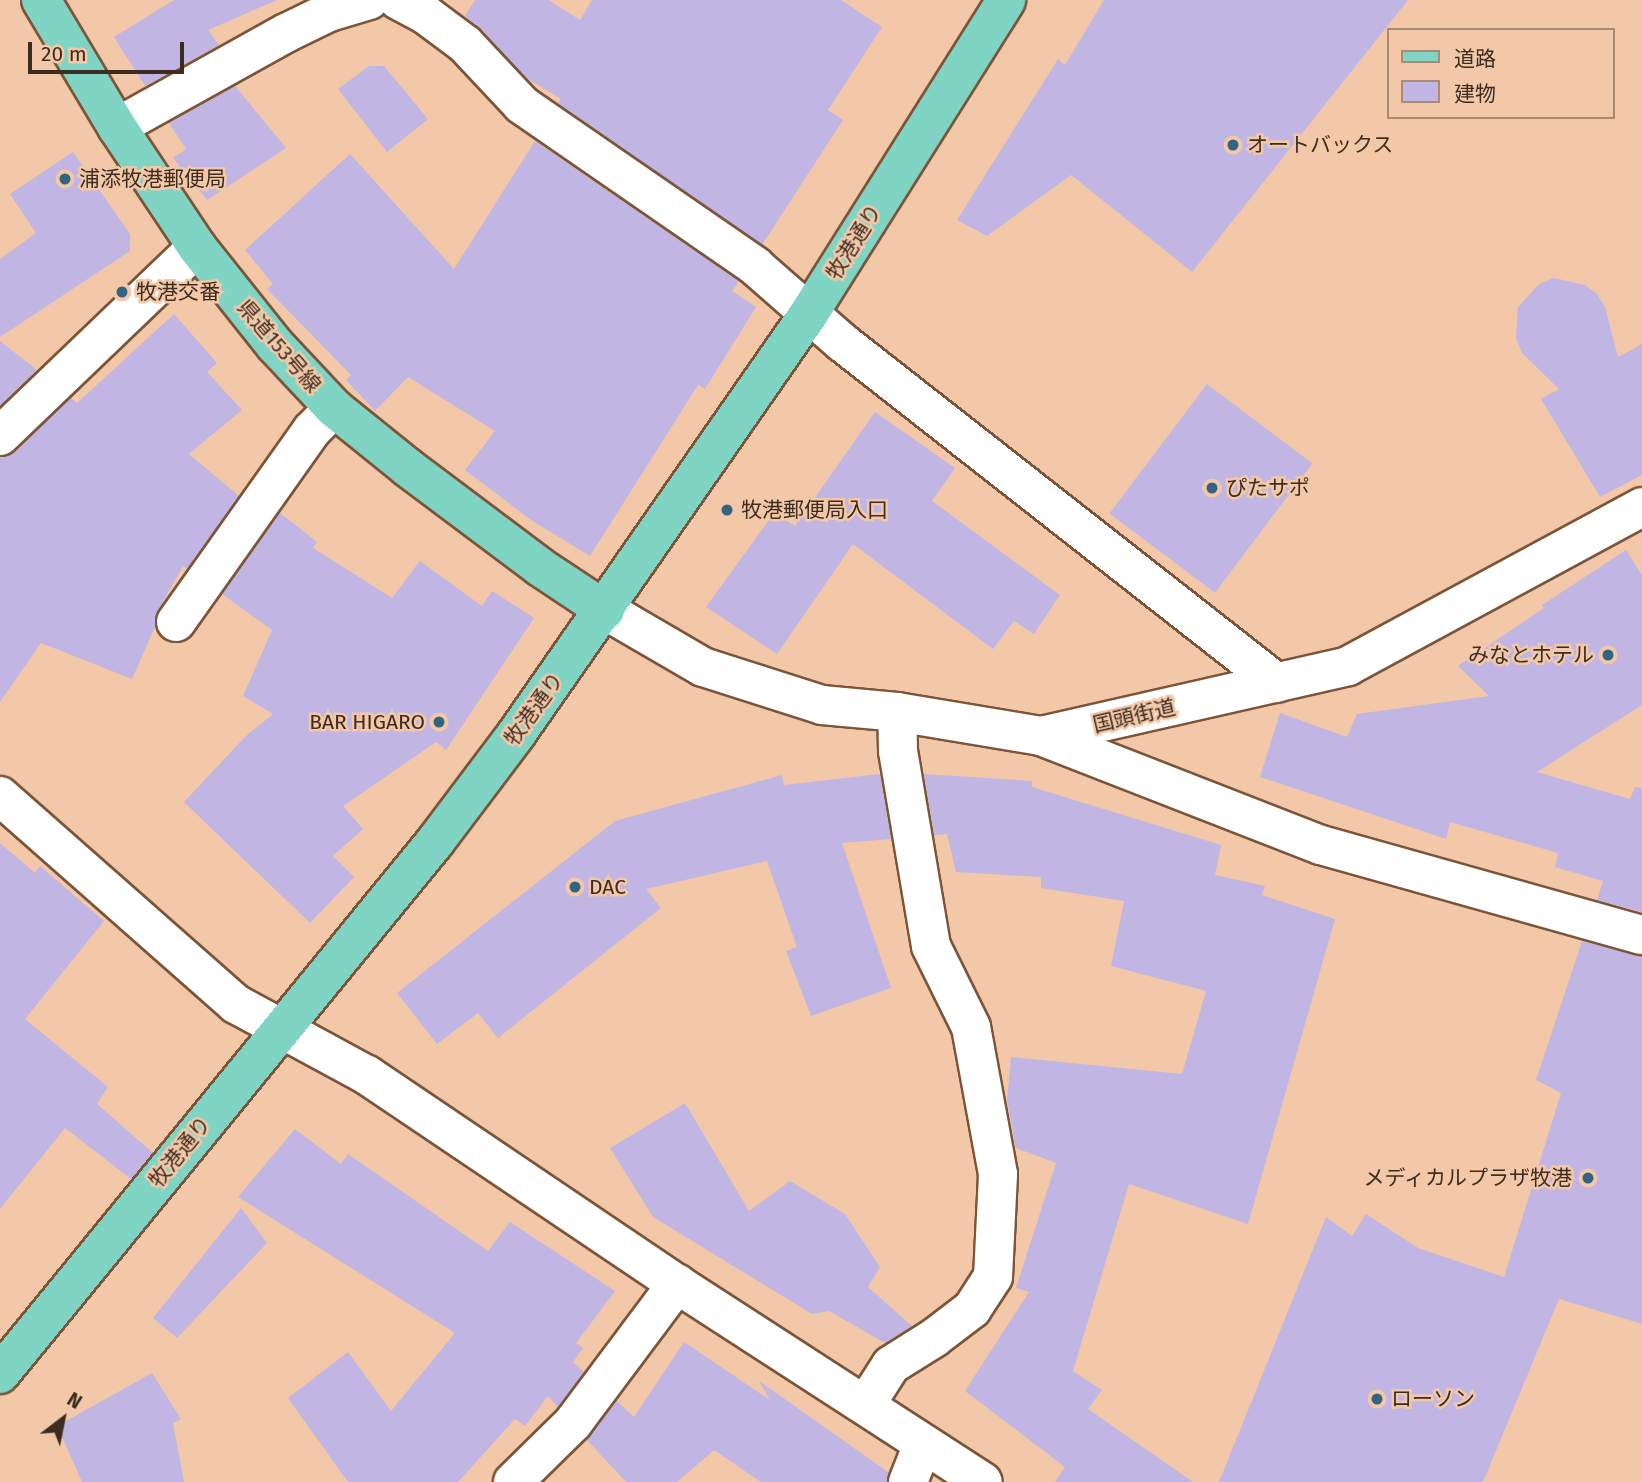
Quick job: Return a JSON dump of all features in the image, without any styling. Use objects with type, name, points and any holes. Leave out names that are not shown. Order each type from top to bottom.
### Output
[{"type":"main road","name":"県道153号線","points":[[41,0],[117,127],[197,247],[275,345],[334,408],[540,567],[605,610]]},
{"type":"main road","name":"牧港通り","points":[[0,1374],[435,842],[605,610],[808,315],[1006,0]]},
{"type":"street","points":[[117,127],[286,33],[329,12],[369,0]]},
{"type":"street","points":[[398,0],[426,15],[465,44],[522,105],[755,266],[808,315],[1276,683]]},
{"type":"street","points":[[0,436],[197,247]]},
{"type":"street","points":[[176,622],[312,430],[334,408]]},
{"type":"street","name":"国頭街道","points":[[605,610],[703,667],[822,705],[897,712],[1041,736],[1348,666],[1642,507]]},
{"type":"street","points":[[866,1404],[891,1365],[972,1309],[993,1277],[998,1174],[971,1027],[931,946],[898,751],[897,712]]},
{"type":"street","points":[[1041,736],[1321,845],[1642,935]]},
{"type":"street","points":[[0,796],[236,1004],[367,1075],[677,1284],[983,1482]]},
{"type":"street","points":[[513,1482],[573,1423],[677,1284]]},
{"type":"street","points":[[908,1482],[923,1444]]},
{"type":"building","points":[[174,0],[277,0],[208,30],[219,45],[145,86],[114,37]]},
{"type":"building","points":[[475,0],[549,0],[580,20],[592,0],[841,0],[882,27],[828,110],[843,120],[762,245],[558,103],[561,99],[525,77],[481,29],[465,16]]},
{"type":"building","points":[[1104,0],[1408,0],[1192,272],[1071,175],[987,236],[957,220],[1058,59],[1065,65]]},
{"type":"building","points":[[369,66],[384,66],[428,119],[387,152],[338,89]]},
{"type":"building","points":[[235,86],[286,148],[207,200],[173,158],[186,149],[169,123]]},
{"type":"building","points":[[535,141],[739,281],[732,291],[756,307],[705,389],[698,385],[590,556],[531,520],[465,470],[495,431],[408,377],[375,411],[346,380],[351,375],[267,289],[273,284],[245,250],[350,154],[454,269]]},
{"type":"building","points":[[73,152],[130,234],[130,251],[0,337],[0,259],[36,233],[10,194]]},
{"type":"building","points":[[1554,278],[1585,285],[1597,294],[1605,307],[1618,357],[1642,344],[1642,475],[1600,497],[1541,399],[1559,389],[1522,353],[1516,338],[1518,307],[1539,284]]},
{"type":"building","points":[[174,314],[217,363],[207,372],[242,410],[189,454],[239,496],[187,569],[183,566],[158,610],[155,627],[132,679],[41,643],[0,702],[0,457],[15,452],[71,398],[77,403]]},
{"type":"building","points":[[0,341],[37,370],[0,406]]},
{"type":"building","name":"ぴたサポ","points":[[1207,384],[1312,463],[1215,593],[1110,513]]},
{"type":"building","points":[[875,412],[955,468],[932,501],[1060,595],[1034,634],[1014,621],[993,649],[853,544],[777,654],[706,607],[774,513],[795,526]]},
{"type":"building","points":[[280,513],[317,542],[313,548],[392,598],[420,561],[482,606],[492,591],[534,618],[446,750],[436,742],[343,806],[363,829],[333,856],[354,877],[310,923],[184,802],[246,736],[273,714],[243,696],[272,630],[222,594]]},
{"type":"building","points":[[1626,550],[1642,575],[1642,705],[1537,772],[1630,799],[1635,787],[1642,788],[1642,912],[1597,900],[1603,881],[1555,867],[1558,853],[1450,822],[1446,839],[1260,777],[1280,713],[1347,737],[1357,714],[1489,696],[1458,666],[1544,608],[1542,605]]},
{"type":"building","points":[[880,774],[891,839],[842,843],[891,988],[811,1016],[786,951],[797,947],[767,861],[646,889],[661,908],[498,1038],[478,1013],[437,1044],[397,993],[615,821],[782,775],[784,785]]},
{"type":"building","points":[[924,774],[1032,781],[1032,787],[1221,845],[1215,875],[1265,886],[1262,895],[1335,919],[1248,1224],[1129,1184],[1073,1371],[1102,1390],[1088,1409],[1193,1482],[1055,1482],[1065,1467],[965,1391],[1029,1292],[1016,1288],[1056,1163],[1016,1148],[1007,1100],[1011,1057],[1182,1074],[1206,991],[1111,966],[1124,901],[1041,888],[1041,877],[956,872],[947,834],[934,835]]},
{"type":"building","points":[[0,843],[35,873],[40,866],[104,921],[25,1019],[108,1087],[97,1104],[153,1153],[131,1179],[65,1128],[0,1209]]},
{"type":"building","points":[[1582,941],[1642,956],[1642,1324],[1559,1299],[1483,1482],[1219,1482],[1326,1217],[1352,1236],[1366,1214],[1418,1248],[1504,1277],[1561,1093],[1536,1080]]},
{"type":"building","points":[[685,1103],[749,1211],[790,1181],[845,1214],[880,1267],[868,1287],[912,1326],[885,1343],[829,1311],[812,1314],[653,1217],[610,1148]]},
{"type":"building","points":[[295,1129],[341,1164],[348,1154],[488,1251],[510,1222],[615,1291],[576,1343],[583,1348],[573,1362],[584,1372],[558,1407],[548,1396],[525,1426],[515,1419],[458,1482],[348,1482],[288,1398],[348,1352],[391,1411],[455,1333],[238,1197]]},
{"type":"building","points":[[241,1208],[267,1243],[177,1338],[153,1318]]},
{"type":"building","points":[[684,1342],[770,1400],[759,1381],[888,1472],[887,1482],[761,1482],[714,1450],[677,1482],[626,1482],[587,1440],[617,1401],[634,1417]]},
{"type":"building","points":[[152,1373],[181,1419],[173,1423],[184,1482],[82,1482],[57,1426]]},
{"type":"place","name":"オートバックス","points":[[1233,145]]},
{"type":"place","name":"浦添牧港郵便局","points":[[65,179]]},
{"type":"place","name":"牧港交番","points":[[122,292]]},
{"type":"place","name":"ぴたサポ","points":[[1212,488]]},
{"type":"place","name":"牧港郵便局入口","points":[[727,510]]},
{"type":"place","name":"みなとホテル","points":[[1608,655]]},
{"type":"place","name":"BAR HIGARO","points":[[439,722]]},
{"type":"place","name":"DAC","points":[[575,887]]},
{"type":"place","name":"メディカルプラザ牧港","points":[[1588,1178]]},
{"type":"place","name":"ローソン","points":[[1377,1399]]}]
